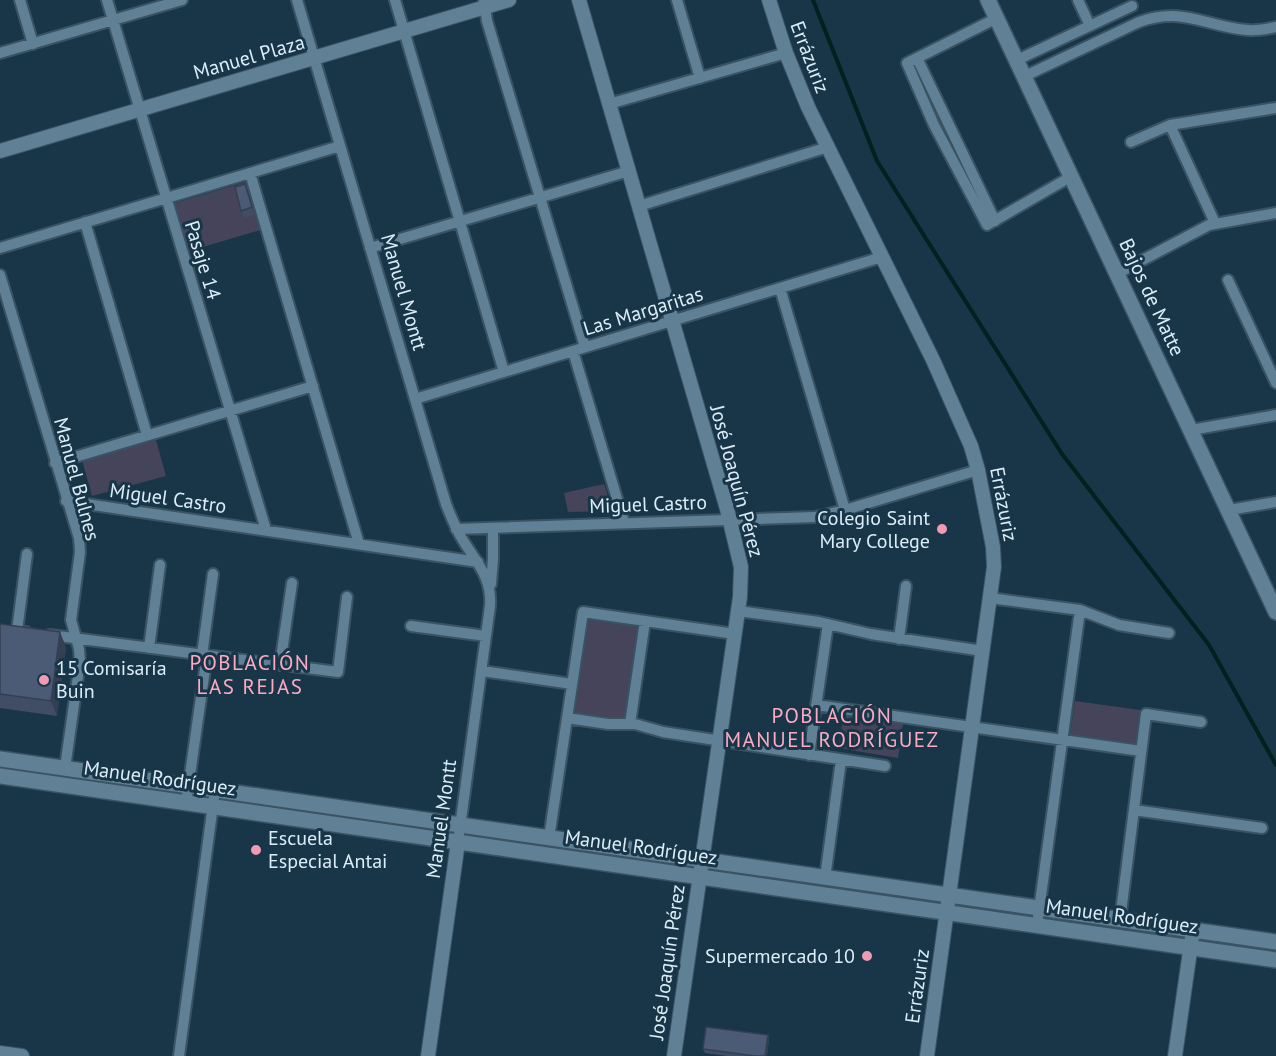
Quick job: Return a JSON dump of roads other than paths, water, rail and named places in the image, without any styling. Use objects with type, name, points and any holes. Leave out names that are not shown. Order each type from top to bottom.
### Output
[{"type":"main road","name":"Bajos de Matte","points":[[988,0],[1276,612]]},
{"type":"main road","name":"Manuel Rodríguez","points":[[0,759],[1276,942]]},
{"type":"main road","name":"Manuel Rodríguez","points":[[0,776],[1276,960]]},
{"type":"street","points":[[20,0],[33,44]]},
{"type":"street","name":"Pasaje 14","points":[[107,0],[266,530]]},
{"type":"street","points":[[0,53],[182,0]]},
{"type":"street","name":"Manuel Montt","points":[[297,0],[446,504],[456,529],[485,573],[490,587],[491,597],[482,670],[428,1056]]},
{"type":"street","points":[[395,0],[504,372]]},
{"type":"street","name":"Manuel Plaza","points":[[0,151],[315,58],[485,4],[509,0]]},
{"type":"street","name":"José Joaquín Pérez","points":[[579,0],[730,519],[741,567],[742,582],[735,634],[674,1056]]},
{"type":"street","points":[[677,0],[700,78]]},
{"type":"street","name":"Errázuriz","points":[[769,0],[786,53],[808,107],[933,360],[971,446],[993,547],[994,567],[990,598],[927,1056]]},
{"type":"street","points":[[1078,0],[1090,26]]},
{"type":"street","points":[[1017,60],[1090,26],[1131,3],[1138,22]]},
{"type":"street","points":[[485,4],[487,21],[585,347]]},
{"type":"street","points":[[1025,76],[1138,22],[1156,17],[1176,15],[1244,30],[1276,27]]},
{"type":"street","points":[[997,18],[912,60],[934,125],[991,223],[1072,176]]},
{"type":"street","points":[[609,104],[786,53]]},
{"type":"street","points":[[1131,142],[1170,125],[1276,108]]},
{"type":"street","points":[[1170,125],[1215,223]]},
{"type":"street","points":[[0,248],[340,146]]},
{"type":"street","points":[[639,206],[828,147]]},
{"type":"street","points":[[370,248],[629,171]]},
{"type":"street","points":[[250,173],[359,544]]},
{"type":"street","points":[[1118,273],[1215,223],[1276,213]]},
{"type":"street","points":[[85,222],[147,435]]},
{"type":"street","name":"Las Margaritas","points":[[415,399],[882,257]]},
{"type":"street","name":"Manuel Bulnes","points":[[0,275],[3,297],[80,547],[72,612],[72,624],[80,649],[80,662],[65,768]]},
{"type":"street","points":[[1228,280],[1276,383]]},
{"type":"street","points":[[780,288],[845,510]]},
{"type":"street","points":[[573,351],[624,522]]},
{"type":"street","points":[[55,463],[313,386]]},
{"type":"street","points":[[1191,430],[1276,415]]},
{"type":"street","name":"Miguel Castro","points":[[456,529],[801,518],[845,510],[978,470]]},
{"type":"street","name":"Miguel Castro","points":[[66,501],[478,562]]},
{"type":"street","points":[[1229,510],[1276,502]]},
{"type":"street","name":"Manuel Montt","points":[[490,587],[493,567],[493,528]]},
{"type":"street","points":[[27,554],[17,631],[338,672],[347,597]]},
{"type":"street","points":[[149,648],[160,565]]},
{"type":"street","points":[[186,803],[213,574]]},
{"type":"street","points":[[280,664],[292,584]]},
{"type":"street","points":[[899,639],[906,586]]},
{"type":"street","points":[[990,598],[1080,609],[1119,625],[1169,633]]},
{"type":"street","points":[[1037,925],[1080,609]]},
{"type":"street","points":[[738,611],[983,651]]},
{"type":"street","points":[[549,838],[583,612],[735,634]]},
{"type":"street","points":[[630,724],[645,621]]},
{"type":"street","points":[[809,755],[828,624]]},
{"type":"street","points":[[411,626],[486,636]]},
{"type":"street","points":[[482,670],[572,684]]},
{"type":"street","points":[[816,705],[1141,751]]},
{"type":"street","points":[[1120,920],[1146,714],[1201,722]]},
{"type":"street","points":[[567,718],[608,724],[630,724],[720,742],[885,766]]},
{"type":"street","points":[[825,878],[841,760]]},
{"type":"street","points":[[178,1056],[215,790]]},
{"type":"street","points":[[1134,810],[1262,828]]},
{"type":"street","points":[[1175,1056],[1193,930]]},
{"type":"street","points":[[0,1053],[22,1056]]},
{"type":"waterway","points":[[813,0],[877,161],[1062,454],[1209,645],[1276,765]]},
{"type":"place","name":"Colegio Saint Mary College","points":[[942,529]]},
{"type":"place","name":"15 Comisaría Buin","points":[[44,680]]},
{"type":"place","name":"Escuela Especial Antai","points":[[256,850]]},
{"type":"place","name":"Supermercado 10","points":[[867,956]]},
{"type":"district","name":"POBLACIÓN LAS REJAS","points":[[250,674]]},
{"type":"district","name":"POBLACIÓN MANUEL RODRÍGUEZ","points":[[832,727]]}]
